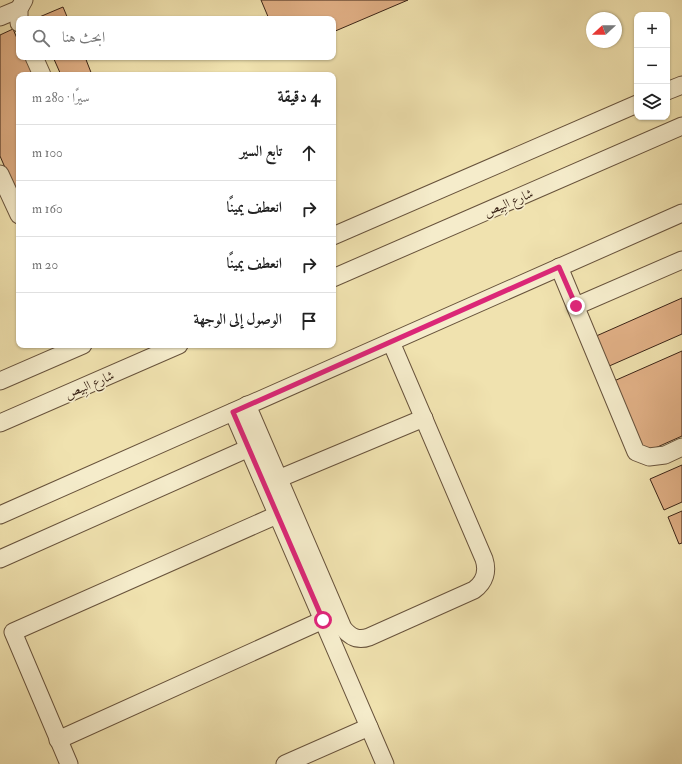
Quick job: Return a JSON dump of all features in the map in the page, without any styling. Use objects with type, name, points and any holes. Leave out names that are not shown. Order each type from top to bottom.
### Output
[{"type":"street","points":[[0,17],[21,11]]},
{"type":"street","points":[[35,60],[41,72]]},
{"type":"street","points":[[670,90],[682,84]]},
{"type":"street","points":[[336,235],[634,105]]},
{"type":"street","name":"شارع البِيص","points":[[336,277],[682,126]]},
{"type":"street","points":[[0,174],[16,208]]},
{"type":"street","points":[[0,515],[682,213]]},
{"type":"street","points":[[576,306],[682,260]]},
{"type":"street","points":[[559,267],[636,452],[650,457],[665,455],[682,447]]},
{"type":"street","points":[[240,408],[278,479],[343,628],[350,636],[354,638],[370,637],[474,590],[479,587],[485,576],[486,570],[484,559],[391,342]]},
{"type":"street","points":[[0,381],[76,348]]},
{"type":"street","name":"شارع البِيص","points":[[0,423],[172,348]]},
{"type":"street","points":[[240,408],[249,448],[385,764]]},
{"type":"street","points":[[278,479],[424,418]]},
{"type":"street","points":[[0,559],[249,448]]},
{"type":"street","points":[[69,764],[6,635],[277,515]]},
{"type":"street","points":[[58,740],[323,620]]},
{"type":"street","points":[[285,764],[369,727]]},
{"type":"building","points":[[261,0],[408,0],[336,31],[336,16],[268,16]]},
{"type":"building","points":[[63,7],[67,16],[42,16]]},
{"type":"building","points":[[13,29],[16,36],[16,60],[26,60],[32,72],[16,72],[16,193],[0,156],[0,35]]},
{"type":"building","points":[[54,60],[86,60],[91,72],[60,72]]},
{"type":"building","points":[[682,298],[682,334],[607,367],[594,337]]},
{"type":"building","points":[[682,351],[682,436],[644,453],[614,381]]},
{"type":"building","points":[[682,465],[682,502],[664,510],[650,479]]},
{"type":"building","points":[[682,511],[682,543],[679,544],[668,517]]},
{"type":"route","points":[[323,620],[233,412],[559,267],[576,306]]}]
